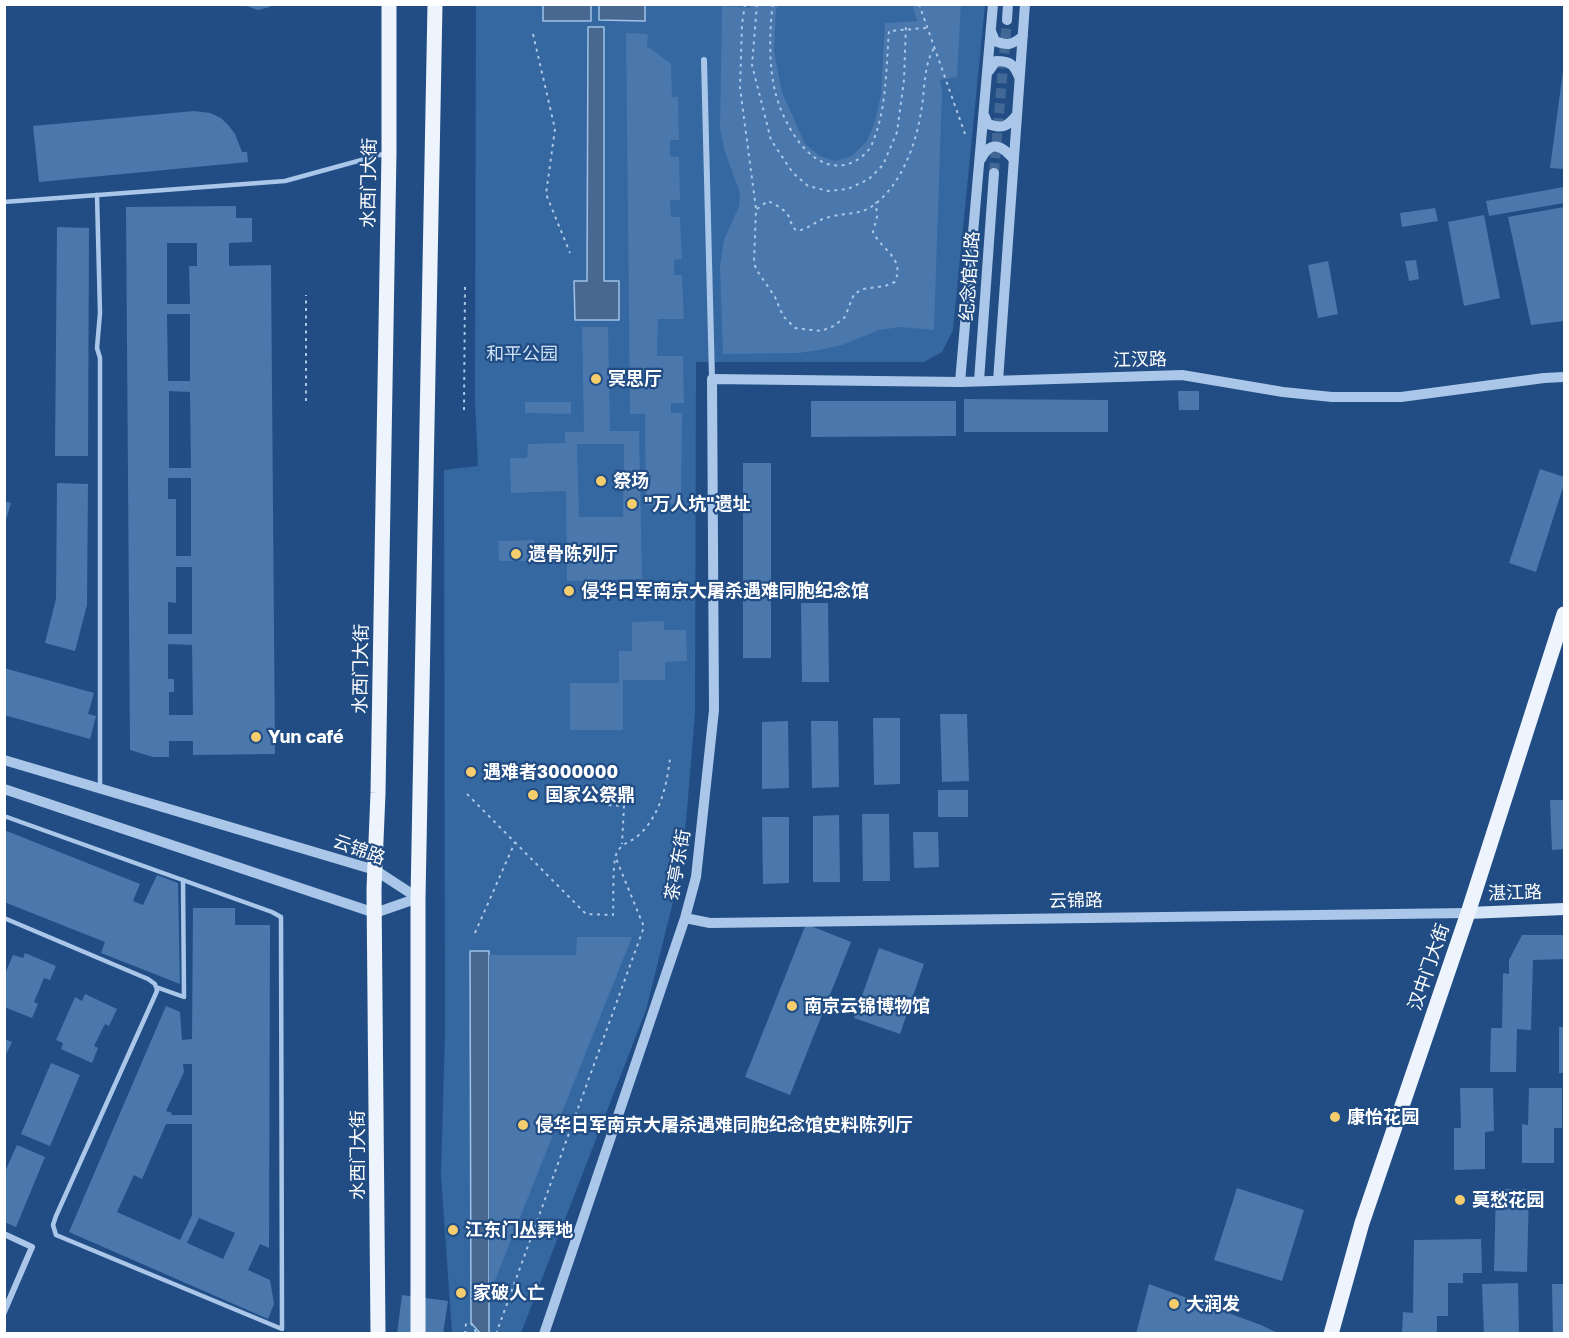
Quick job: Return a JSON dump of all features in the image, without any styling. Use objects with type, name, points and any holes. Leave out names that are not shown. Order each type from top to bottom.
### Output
[{"type":"main road","name":"水西门大街","points":[[378,1334],[375,870],[389,152],[389,4]]},
{"type":"main road","points":[[418,1334],[418,897],[435,4]]},
{"type":"main road","name":"汉中门大街","points":[[1330,1334],[1362,1223],[1468,913],[1564,614]]},
{"type":"main road","name":"湛江路","points":[[1468,913],[1564,909]]},
{"type":"street","points":[[960,382],[993,4]]},
{"type":"street","points":[[1007,20],[1008,4]]},
{"type":"street","points":[[998,381],[1025,4]]},
{"type":"street","points":[[991,31],[996,41],[1006,45],[1013,44],[1023,36]]},
{"type":"street","points":[[704,60],[712,379]]},
{"type":"street","points":[[987,74],[996,61],[1009,62],[1014,66],[1020,80]]},
{"type":"street","points":[[984,115],[988,124],[998,128],[1008,126],[1016,116]]},
{"type":"street","points":[[980,160],[990,147],[1005,149],[1014,160]]},
{"type":"street","name":"纪念馆北路","points":[[979,381],[994,172]]},
{"type":"street","name":"江汊路","points":[[712,379],[960,382],[1182,375],[1283,392],[1332,397],[1401,398],[1564,377]]},
{"type":"street","name":"茶亭东街","points":[[544,1334],[685,918],[696,877],[714,710],[712,379]]},
{"type":"street","name":"云锦路","points":[[4,760],[375,870],[418,897]]},
{"type":"street","points":[[4,789],[375,913],[418,897]]},
{"type":"street","name":"云锦路","points":[[685,918],[710,923],[1468,913]]},
{"type":"street","points":[[4,1234],[32,1247],[4,1312]]},
{"type":"lane","points":[[4,202],[285,181],[389,152]]},
{"type":"lane","points":[[97,195],[100,314],[97,348],[100,358],[100,789]]},
{"type":"lane","points":[[4,816],[281,917],[282,1329],[56,1234],[53,1225],[56,1216],[157,991],[155,984],[148,979],[4,918]]},
{"type":"lane","points":[[156,987],[184,997],[183,880]]},
{"type":"path","points":[[745,4],[742,24],[740,88],[756,209],[754,262],[775,297],[783,316],[795,328],[821,331],[834,327],[844,317],[854,294],[863,289],[895,282],[898,273],[894,257],[877,241],[873,232],[877,217],[876,202]]},
{"type":"path","points":[[757,4],[752,65],[771,140],[793,173],[808,186],[828,191],[848,189],[869,179],[883,165],[897,132],[904,80],[906,23]]},
{"type":"path","points":[[919,4],[965,134]]},
{"type":"path","points":[[773,5],[770,48],[775,92],[789,127],[807,153],[825,164],[855,163],[871,146],[884,92],[889,31],[926,28]]},
{"type":"path","points":[[533,34],[555,129],[546,194],[570,253]]},
{"type":"path","points":[[756,209],[768,201],[781,208],[789,216],[791,226],[797,231],[806,230],[826,218],[870,208],[894,184],[913,146],[922,110],[928,58],[934,48]]},
{"type":"path","points":[[464,410],[465,286]]},
{"type":"path","points":[[306,295],[306,401]]},
{"type":"path","points":[[622,844],[636,837],[652,820],[663,795],[670,758]]},
{"type":"path","points":[[467,794],[586,914],[613,915],[615,856],[622,844],[624,806],[607,805],[608,769]]},
{"type":"path","points":[[475,933],[515,842]]},
{"type":"path","points":[[496,1334],[644,927],[615,856]]},
{"type":"path","points":[[465,1334],[466,1323]]},
{"type":"path","points":[[471,1323],[477,1334]]},
{"type":"green space","name":"侵华日军南京大屠杀遇难同胞纪念馆","points":[[476,5],[985,5],[953,330],[942,352],[924,362],[696,362],[695,713],[686,822],[673,902],[646,1010],[521,1333],[452,1333],[441,1175],[445,1033],[444,470],[478,466],[475,401]]},
{"type":"shaded area","points":[[543,5],[591,5],[591,21],[543,21]]},
{"type":"shaded area","points":[[599,5],[645,5],[645,21],[599,20]]},
{"type":"shaded area","points":[[588,27],[604,27],[604,281],[619,281],[619,320],[575,320],[574,281],[587,281]]},
{"type":"shaded area","points":[[470,951],[489,951],[489,1333],[480,1333],[471,1323]]},
{"type":"building","points":[[241,4],[270,4],[270,7],[258,10]]},
{"type":"building","points":[[751,4],[778,4],[774,50],[782,92],[805,144],[820,156],[835,161],[852,156],[867,141],[875,121],[881,95],[885,23],[917,21],[912,4],[961,4],[957,77],[940,80],[942,92],[934,330],[901,327],[879,330],[842,345],[798,353],[723,354],[720,266],[724,240],[739,206],[740,193],[725,152],[720,129],[722,6],[750,8]]},
{"type":"building","points":[[626,33],[648,34],[647,46],[671,64],[672,97],[678,97],[679,140],[670,140],[670,156],[679,157],[680,200],[670,200],[671,217],[680,217],[682,259],[674,260],[674,275],[682,275],[684,319],[658,319],[657,356],[683,356],[684,403],[671,403],[671,413],[682,413],[681,504],[646,505],[645,414],[630,414]]},
{"type":"building","points":[[1564,71],[1564,169],[1550,168]]},
{"type":"building","points":[[194,111],[210,113],[221,118],[235,134],[242,152],[247,152],[248,162],[39,182],[33,126]]},
{"type":"building","points":[[1564,187],[1564,203],[1489,216],[1486,201]]},
{"type":"building","points":[[236,206],[236,218],[252,218],[252,242],[229,243],[229,266],[271,265],[275,754],[193,755],[193,741],[169,741],[169,757],[153,757],[130,750],[126,207]],"holes":[[[167,243],[197,243],[197,266],[189,266],[190,304],[167,304]],[[167,314],[190,314],[190,381],[168,381]],[[169,391],[190,392],[191,468],[169,468]],[[168,478],[191,478],[191,556],[176,556],[176,499],[168,499]],[[176,567],[192,567],[192,634],[168,634],[168,602],[176,603]],[[168,644],[192,645],[193,715],[169,715],[169,692],[174,692],[174,679],[168,679]]]},
{"type":"building","points":[[1564,207],[1564,321],[1531,325],[1508,217]]},
{"type":"building","points":[[1435,208],[1438,221],[1402,227],[1400,213]]},
{"type":"building","points":[[1484,215],[1500,298],[1464,306],[1448,222]]},
{"type":"building","points":[[57,227],[89,228],[88,456],[55,456]]},
{"type":"building","points":[[1416,260],[1419,279],[1409,281],[1405,261]]},
{"type":"building","points":[[1328,261],[1338,314],[1318,318],[1308,265]]},
{"type":"building","name":"\"万人坑\"遗址","points":[[582,327],[608,327],[610,431],[639,431],[642,579],[567,581],[566,491],[511,493],[510,458],[527,458],[528,444],[565,443],[565,432],[584,432]],"holes":[[[577,444],[624,444],[623,517],[579,517]]]},
{"type":"building","points":[[1178,391],[1199,391],[1199,410],[1179,410]]},
{"type":"building","points":[[964,399],[1108,400],[1108,432],[964,432]]},
{"type":"building","points":[[811,401],[956,401],[956,436],[811,437]]},
{"type":"building","points":[[525,402],[571,402],[571,414],[525,413]]},
{"type":"building","points":[[743,463],[771,463],[771,658],[743,658]]},
{"type":"building","points":[[1540,469],[1564,477],[1564,484],[1536,572],[1509,563]]},
{"type":"building","points":[[57,483],[88,484],[87,605],[75,651],[45,643],[56,599]]},
{"type":"building","points":[[4,501],[11,503],[5,523],[4,523]]},
{"type":"building","name":"遗骨陈列厅","points":[[534,540],[534,561],[499,561],[498,541]]},
{"type":"building","points":[[801,603],[828,603],[829,682],[802,682]]},
{"type":"building","points":[[664,621],[664,630],[686,630],[687,661],[665,662],[665,680],[623,680],[623,730],[570,730],[570,683],[619,683],[619,651],[632,651],[632,622]]},
{"type":"building","points":[[4,668],[94,693],[88,714],[96,716],[90,739],[4,715]]},
{"type":"building","points":[[940,714],[967,714],[969,781],[942,782]]},
{"type":"building","points":[[873,718],[900,718],[900,784],[874,785]]},
{"type":"building","points":[[788,721],[789,788],[762,789],[762,722]]},
{"type":"building","points":[[811,721],[838,721],[839,787],[812,788]]},
{"type":"building","points":[[938,790],[968,790],[968,817],[938,817]]},
{"type":"building","points":[[1550,800],[1564,800],[1564,849],[1552,850]]},
{"type":"building","points":[[862,814],[889,814],[890,881],[863,881]]},
{"type":"building","points":[[839,815],[840,882],[813,882],[813,816]]},
{"type":"building","points":[[762,817],[789,817],[789,883],[763,884]]},
{"type":"building","points":[[4,830],[140,884],[133,901],[143,905],[157,875],[178,883],[180,984],[101,953],[105,942],[4,902]]},
{"type":"building","points":[[913,832],[938,832],[939,867],[914,868]]},
{"type":"building","points":[[193,908],[235,908],[235,925],[270,925],[269,1248],[260,1244],[248,1270],[270,1280],[274,1304],[268,1319],[69,1232],[166,1006],[180,1012],[182,1040],[192,1039]],"holes":[[[183,1064],[192,1064],[192,1115],[171,1115],[172,1113],[166,1111],[184,1072]],[[166,1124],[192,1124],[192,1215],[180,1240],[117,1212],[134,1175],[142,1179]],[[199,1218],[235,1233],[223,1259],[187,1243]]]},
{"type":"building","points":[[806,924],[851,942],[790,1095],[745,1077]]},
{"type":"building","points":[[1522,935],[1564,935],[1564,959],[1533,960],[1531,1030],[1517,1029],[1516,1072],[1490,1072],[1491,1028],[1502,1028],[1503,973],[1509,974],[1509,960]]},
{"type":"building","name":"侵华日军南京大屠杀遇难同胞纪念馆史料陈列厅","points":[[577,937],[632,937],[489,1295],[489,955],[576,955]]},
{"type":"building","points":[[879,948],[924,964],[900,1034],[854,1018]]},
{"type":"building","points":[[25,953],[56,966],[50,980],[44,978],[34,1002],[38,1004],[32,1018],[4,1007],[4,976],[13,955],[23,958]]},
{"type":"building","points":[[85,994],[117,1009],[109,1026],[105,1024],[94,1046],[98,1048],[92,1063],[61,1049],[63,1043],[56,1040],[75,997],[82,1001]]},
{"type":"building","points":[[1559,1027],[1564,1027],[1564,1073],[1559,1073]]},
{"type":"building","points":[[4,1039],[12,1042],[4,1059]]},
{"type":"building","points":[[51,1063],[80,1075],[50,1146],[21,1134]]},
{"type":"building","points":[[1460,1088],[1493,1088],[1494,1131],[1485,1132],[1485,1169],[1454,1170],[1454,1128],[1461,1128]]},
{"type":"building","points":[[1529,1088],[1562,1088],[1562,1128],[1554,1128],[1554,1163],[1522,1163],[1522,1124],[1528,1125]]},
{"type":"building","points":[[17,1145],[45,1157],[16,1227],[4,1222],[4,1174]]},
{"type":"building","points":[[1237,1188],[1304,1210],[1282,1281],[1214,1260]]},
{"type":"building","points":[[1496,1189],[1529,1189],[1527,1272],[1494,1271]]},
{"type":"building","points":[[1481,1239],[1482,1273],[1463,1273],[1463,1283],[1448,1283],[1448,1316],[1437,1316],[1437,1334],[1402,1334],[1403,1312],[1413,1313],[1414,1240]]},
{"type":"building","points":[[1518,1283],[1519,1334],[1484,1334],[1482,1284]]},
{"type":"building","name":"大润发","points":[[1149,1284],[1261,1325],[1280,1334],[1136,1334]]},
{"type":"building","points":[[1552,1284],[1564,1284],[1564,1334],[1553,1334]]},
{"type":"building","points":[[402,1295],[448,1301],[443,1334],[397,1334]]},
{"type":"tunnel","points":[[994,173],[1007,20]]},
{"type":"place","name":"冥思厅","points":[[596,379]]},
{"type":"place","name":"祭场","points":[[601,481]]},
{"type":"place","name":"\"万人坑\"遗址","points":[[632,504]]},
{"type":"place","name":"遗骨陈列厅","points":[[516,554]]},
{"type":"place","name":"侵华日军南京大屠杀遇难同胞纪念馆","points":[[569,591]]},
{"type":"place","name":"Yun café","points":[[256,737]]},
{"type":"place","name":"遇难者3000000","points":[[471,772]]},
{"type":"place","name":"国家公祭鼎","points":[[533,795]]},
{"type":"place","name":"南京云锦博物馆","points":[[792,1006]]},
{"type":"place","name":"康怡花园","points":[[1335,1117]]},
{"type":"place","name":"侵华日军南京大屠杀遇难同胞纪念馆史料陈列厅","points":[[523,1125]]},
{"type":"place","name":"莫愁花园","points":[[1460,1200]]},
{"type":"place","name":"江东门丛葬地","points":[[453,1230]]},
{"type":"place","name":"家破人亡","points":[[461,1293]]},
{"type":"place","name":"大润发","points":[[1174,1304]]},
{"type":"park label","name":"和平公园","points":[[522,354]]}]
